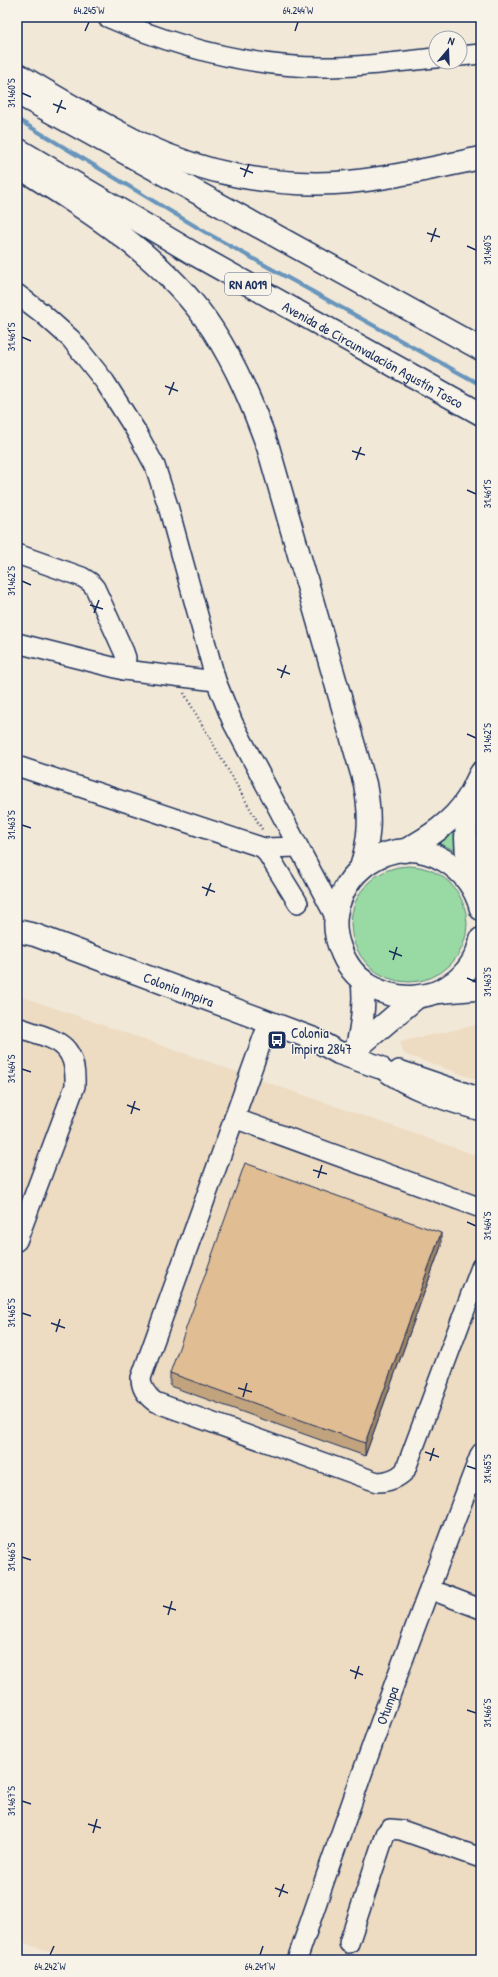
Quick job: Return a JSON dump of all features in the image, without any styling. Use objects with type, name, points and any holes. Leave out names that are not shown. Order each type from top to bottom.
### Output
[{"type":"main road","points":[[17,74],[144,145],[193,164],[236,175],[268,181],[335,183],[370,179],[481,158]]},
{"type":"main road","points":[[17,93],[481,349]]},
{"type":"main road","name":"Avenida de Circunvalación Agustín Tosco","points":[[17,149],[196,255],[481,414]]},
{"type":"main road","points":[[17,166],[107,225],[158,268],[197,309],[212,329],[238,372],[268,448],[365,784],[370,810],[370,831],[368,847],[361,868]]},
{"type":"main road","points":[[404,851],[438,830],[468,799],[481,773]]},
{"type":"main road","points":[[468,799],[466,838],[468,880]]},
{"type":"main road","points":[[481,909],[474,890],[460,871],[443,859],[424,852],[404,851],[378,857],[361,868],[348,883],[342,893],[336,918],[336,931],[342,954],[352,971],[362,980],[382,992],[399,996],[423,996],[441,990],[461,976],[475,957],[481,943]]},
{"type":"main road","name":"Colonia Impira","points":[[17,931],[35,935],[350,1052],[379,1067]]},
{"type":"main road","name":"Colonia Impira","points":[[17,943],[120,978],[264,1035],[310,1050],[350,1052]]},
{"type":"main road","points":[[350,1052],[364,1006],[362,980]]},
{"type":"main road","points":[[350,1052],[423,996]]},
{"type":"street","points":[[107,17],[145,34],[193,49],[239,60],[290,66],[331,67],[428,59]]},
{"type":"street","points":[[468,55],[481,54]]},
{"type":"street","points":[[17,294],[43,314],[71,339],[104,382],[136,431],[155,466],[168,506],[216,681],[233,723],[336,918]]},
{"type":"street","points":[[17,554],[82,577],[90,582],[95,588],[124,652],[126,658],[124,670]]},
{"type":"street","points":[[17,642],[124,670],[216,681]]},
{"type":"street","points":[[17,766],[264,848],[298,847]]},
{"type":"street","points":[[264,848],[298,903]]},
{"type":"street","points":[[423,996],[481,990]]},
{"type":"street","points":[[17,1027],[53,1039],[62,1044],[70,1053],[76,1069],[75,1086],[17,1241]]},
{"type":"street","points":[[264,1035],[141,1378],[141,1385],[148,1396],[155,1402],[377,1482],[386,1482],[398,1477],[405,1471],[481,1267]]},
{"type":"street","name":"Colonia Impira","points":[[379,1067],[399,1070],[481,1098]]},
{"type":"street","name":"Colonia Impira","points":[[379,1067],[395,1079],[430,1096],[481,1111]]},
{"type":"street","points":[[234,1118],[481,1208]]},
{"type":"street","name":"Otumpa","points":[[298,1960],[347,1811],[481,1453]]},
{"type":"street","points":[[429,1589],[481,1609]]},
{"type":"street","points":[[349,1943],[385,1834],[390,1829],[401,1830],[481,1858]]},
{"type":"path","points":[[173,676],[241,790],[263,832],[264,848]]},
{"type":"shaded area","points":[[17,995],[481,1157],[481,1960],[71,1960],[17,1940]]},
{"type":"shaded area","points":[[481,1024],[481,1081],[404,1054],[400,1042]]},
{"type":"green space","points":[[459,819],[461,853],[436,842]]},
{"type":"green space","points":[[409,866],[431,870],[450,883],[463,902],[467,924],[463,946],[450,965],[431,978],[409,982],[387,978],[368,965],[355,946],[351,924],[355,902],[368,883],[387,870]]},
{"type":"building","points":[[245,1163],[441,1233],[365,1443],[170,1373]]},
{"type":"waterway","points":[[17,119],[205,232],[481,385]]},
{"type":"place","name":"Colonia Impira 2847","points":[[277,1040]]}]
